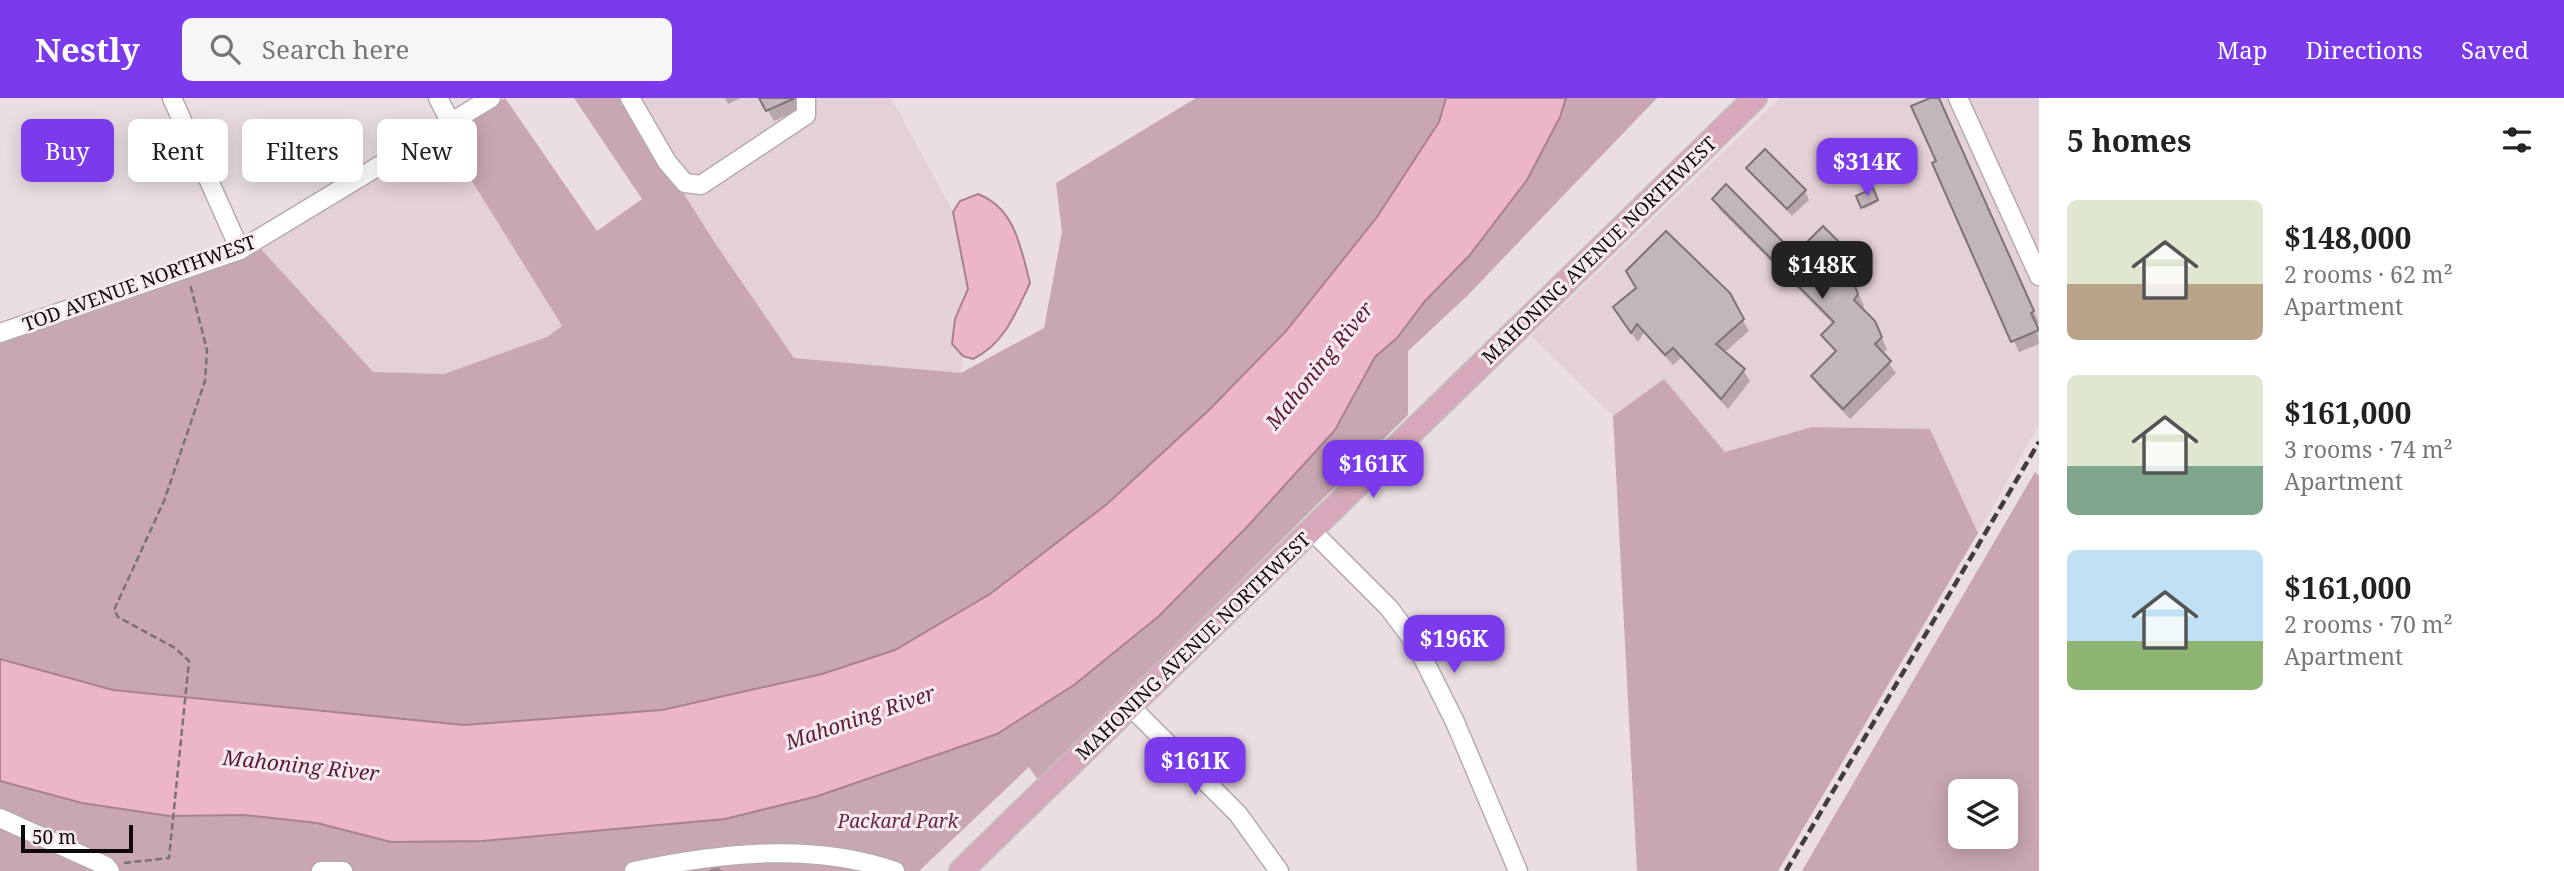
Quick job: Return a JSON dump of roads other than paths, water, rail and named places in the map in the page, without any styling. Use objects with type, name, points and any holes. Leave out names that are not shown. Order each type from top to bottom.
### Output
[{"type":"main road","name":"MAHONING AVENUE NORTHWEST","points":[[961,871],[1755,98]]},
{"type":"street","points":[[172,98],[240,250]]},
{"type":"street","points":[[438,98],[449,119]]},
{"type":"street","name":"TOD AVENUE NORTHWEST","points":[[457,119],[491,98]]},
{"type":"street","points":[[630,98],[667,162],[685,183],[701,185],[806,115],[806,98]]},
{"type":"street","points":[[1958,98],[2039,276]]},
{"type":"street","name":"TOD AVENUE NORTHWEST","points":[[0,333],[240,250],[377,168]]},
{"type":"street","points":[[1312,531],[1389,608],[1416,644],[1455,722],[1518,871]]},
{"type":"street","points":[[1131,708],[1238,814],[1279,871]]},
{"type":"street","points":[[0,818],[108,868]]},
{"type":"street","points":[[634,871],[749,855],[831,855],[895,871]]},
{"type":"street","points":[[321,871],[343,871]]},
{"type":"water","name":"Mahoning River","points":[[1446,98],[1566,98],[1560,117],[1527,180],[1469,256],[1425,301],[1397,338],[1375,357],[1335,430],[1246,528],[1159,616],[1074,685],[997,734],[818,796],[725,819],[482,841],[391,842],[317,823],[244,815],[169,816],[82,803],[0,781],[0,659],[113,690],[464,725],[662,710],[822,674],[895,650],[990,594],[1107,504],[1209,410],[1286,331],[1377,217],[1439,122]]},
{"type":"water","points":[[978,194],[990,200],[1008,219],[1015,231],[1030,283],[1008,327],[993,345],[973,359],[963,356],[952,344],[955,319],[968,289],[953,212],[960,201]]},
{"type":"railway","points":[[1786,871],[2039,442]]},
{"type":"park label","name":"Packard Park","points":[[898,821]]}]
